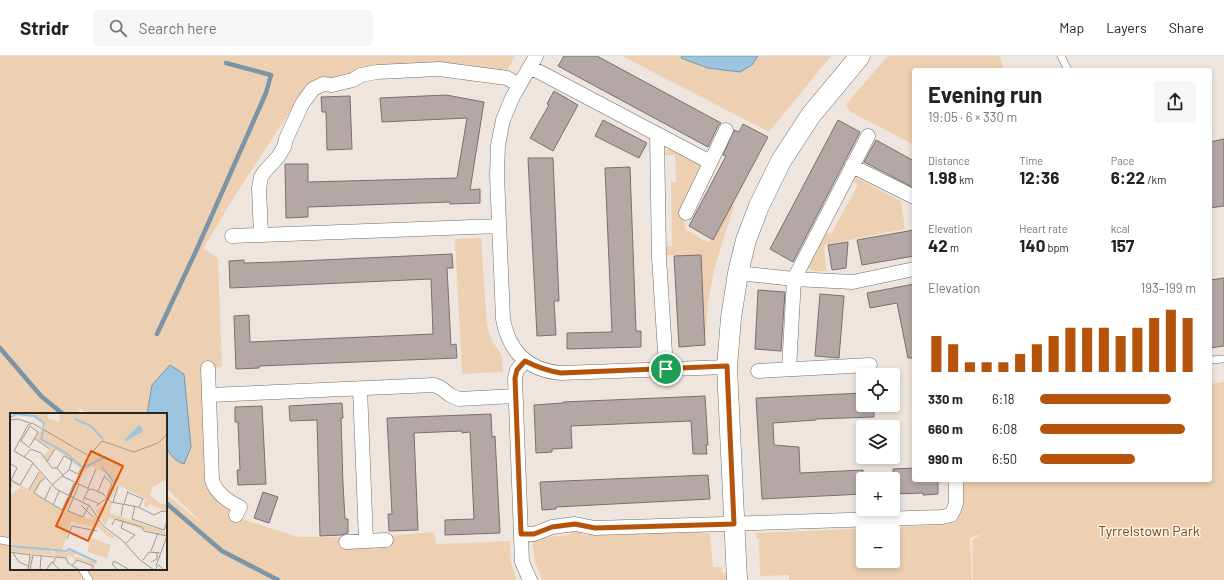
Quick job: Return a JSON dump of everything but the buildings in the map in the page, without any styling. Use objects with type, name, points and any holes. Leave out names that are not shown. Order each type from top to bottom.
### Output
[{"type":"street","points":[[737,580],[727,366],[731,318],[738,273],[746,240],[759,206],[781,161],[811,114],[860,56]]},
{"type":"street","points":[[710,162],[657,134],[533,62],[512,98],[503,120],[498,145],[497,175],[503,319],[505,331],[511,344],[525,361],[550,372],[561,373],[727,366]]},
{"type":"street","points":[[261,235],[261,177],[278,157],[284,147],[286,139],[302,104],[313,89],[323,84],[332,85],[348,81],[361,75],[377,72],[439,69],[507,78],[519,85]]},
{"type":"street","points":[[686,213],[726,130]]},
{"type":"street","points":[[657,134],[659,257],[666,369]]},
{"type":"street","points":[[789,369],[794,279],[868,136]]},
{"type":"street","points":[[852,166],[912,196]]},
{"type":"street","points":[[232,236],[499,226]]},
{"type":"street","points":[[738,273],[794,279],[853,282],[912,269]]},
{"type":"street","points":[[525,361],[517,370],[515,378],[515,396],[522,562],[530,580]]},
{"type":"street","points":[[758,371],[870,366]]},
{"type":"street","points":[[208,368],[212,480],[215,488],[220,494],[230,502],[240,507],[236,515]]},
{"type":"street","points":[[208,395],[434,385],[459,399],[515,396]]},
{"type":"street","points":[[360,388],[366,541]]},
{"type":"street","points":[[521,534],[534,534],[552,527],[575,524],[595,528],[942,517],[950,515],[954,509],[956,482]]},
{"type":"street","points":[[346,542],[386,540]]},
{"type":"lane","points":[[1061,56],[1067,68]]},
{"type":"lane","points":[[1212,360],[1224,359]]},
{"type":"lane","points":[[0,540],[10,542]]},
{"type":"lane","points":[[83,570],[89,580]]},
{"type":"green space","points":[[0,56],[515,56],[506,73],[449,63],[378,65],[313,83],[302,93],[236,194],[203,249],[218,258],[222,367],[202,369],[206,486],[210,493],[233,512],[233,516],[298,537],[343,537],[344,549],[385,547],[385,536],[434,532],[436,544],[510,541],[511,563],[516,580],[0,580]]},
{"type":"green space","points":[[622,56],[831,56],[769,132]]},
{"type":"green space","points":[[888,56],[1000,56],[1003,68],[912,68],[912,144],[849,111],[846,104]]},
{"type":"green space","points":[[672,149],[702,166],[683,214],[686,230],[709,243],[731,205],[734,206],[714,269],[708,304],[706,332],[703,332],[700,256],[665,255],[666,246],[672,246],[671,182],[676,182],[675,155],[663,155],[667,150]]},
{"type":"green space","points":[[853,178],[857,178],[901,201],[905,229],[824,245],[826,271],[815,271],[809,269],[808,265],[824,233],[831,234],[858,185],[850,181]]},
{"type":"green space","points":[[481,238],[487,325],[492,341],[502,355],[503,372],[462,374],[455,239]]},
{"type":"green space","name":"Tyrrelstown Park","points":[[1224,382],[1224,580],[973,580],[972,540],[984,533],[970,538],[972,580],[789,580],[789,575],[760,576],[759,539],[756,538],[756,533],[856,529],[856,568],[900,568],[900,527],[945,525],[953,522],[959,515],[957,482],[1071,482],[1069,484],[1072,482],[1212,482],[1212,384]]},
{"type":"green space","points":[[572,529],[578,529],[583,535],[700,531],[710,534],[713,567],[722,567],[721,572],[727,573],[727,580],[542,580],[535,561],[532,540],[569,535]]},
{"type":"water","points":[[682,56],[758,56],[752,65],[740,72],[708,68],[681,58]]},
{"type":"water","points":[[170,365],[184,374],[191,447],[184,464],[176,460],[171,455],[167,446],[167,413],[147,413],[152,385]]},
{"type":"waterway","points":[[157,334],[196,251],[266,93],[271,75],[226,63]]},
{"type":"waterway","points":[[0,348],[41,396],[62,413]]},
{"type":"waterway","points":[[167,504],[222,551],[278,580]]},
{"type":"route","points":[[525,361],[550,372],[561,373],[666,369],[727,366],[734,524],[595,528],[575,524],[552,527],[534,534],[521,534],[515,378],[517,370],[525,361]]}]
